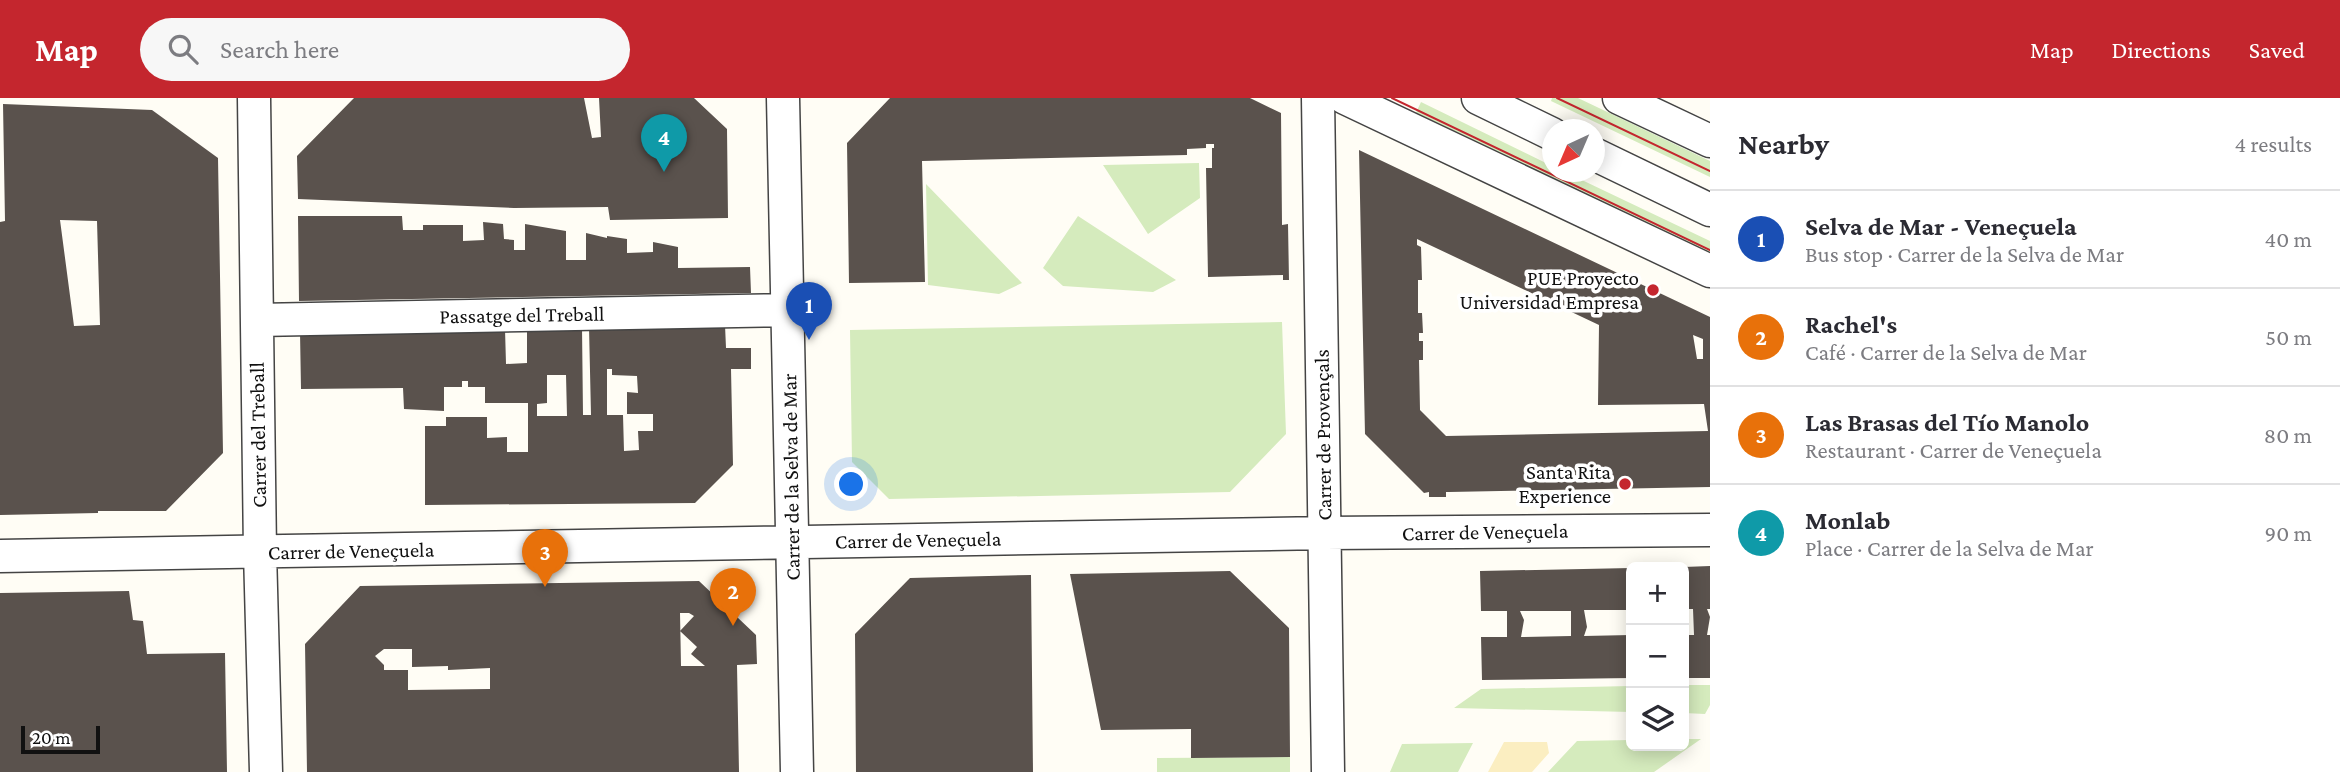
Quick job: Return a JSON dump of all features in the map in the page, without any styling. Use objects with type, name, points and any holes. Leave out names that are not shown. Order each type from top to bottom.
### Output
[{"type":"street","name":"Carrer del Treball","points":[[254,98],[265,772]]},
{"type":"street","name":"Carrer de la Selva de Mar","points":[[783,98],[797,772]]},
{"type":"street","name":"Carrer de Provençals","points":[[1318,98],[1328,772]]},
{"type":"street","points":[[1345,98],[1710,271]]},
{"type":"street","points":[[1478,98],[1542,129]]},
{"type":"street","points":[[1619,98],[1710,141]]},
{"type":"street","points":[[1605,160],[1710,210]]},
{"type":"street","name":"Passatge del Treball","points":[[257,320],[788,310]]},
{"type":"street","name":"Carrer de Veneçuela","points":[[0,556],[1325,533],[1710,530]]},
{"type":"green space","points":[[1552,98],[1578,98],[1710,161],[1710,177],[1605,127],[1605,119],[1589,119],[1551,101]]},
{"type":"green space","points":[[1421,102],[1542,161],[1542,179],[1414,117]]},
{"type":"green space","points":[[1199,163],[1200,198],[1148,234],[1103,165]]},
{"type":"green space","points":[[1549,182],[1586,182],[1710,241],[1710,260]]},
{"type":"green space","points":[[926,184],[1022,283],[999,294],[928,285]]},
{"type":"green space","points":[[1078,216],[1176,280],[1153,292],[1063,286],[1043,268]]},
{"type":"green space","points":[[1282,322],[1286,434],[1230,492],[889,499],[852,462],[850,330]]},
{"type":"green space","points":[[1689,685],[1710,685],[1710,705],[1705,714],[1689,713]]},
{"type":"green space","points":[[1626,686],[1626,712],[1454,708],[1481,689]]},
{"type":"green space","points":[[1689,739],[1701,739],[1689,747]]},
{"type":"green space","points":[[1626,740],[1626,751],[1684,751],[1654,772],[1548,772],[1577,741]]},
{"type":"green space","points":[[1473,743],[1458,772],[1390,772],[1402,744]]},
{"type":"green space","points":[[1290,757],[1290,772],[1157,772],[1157,758]]},
{"type":"sand","points":[[1504,742],[1547,742],[1549,753],[1532,772],[1488,772]]},
{"type":"building","points":[[354,98],[584,98],[592,138],[601,137],[599,98],[694,98],[727,129],[728,218],[610,220],[608,207],[514,208],[298,199],[297,156]]},
{"type":"building","points":[[890,98],[1250,98],[1281,113],[1282,225],[1288,224],[1289,280],[1283,280],[1283,275],[1208,277],[1206,168],[1212,168],[1214,144],[1206,144],[1206,148],[1187,149],[1187,155],[922,161],[925,282],[849,283],[847,143]]},
{"type":"building","points":[[3,104],[152,110],[218,158],[223,453],[166,511],[0,515],[0,222],[5,221]],"holes":[[[60,220],[97,221],[100,325],[74,326]]]},
{"type":"building","points":[[1359,150],[1710,317],[1710,487],[1446,492],[1446,497],[1429,497],[1429,492],[1424,493],[1365,434]],"holes":[[[1417,239],[1599,325],[1598,405],[1704,404],[1708,431],[1446,436],[1420,410],[1419,360],[1423,360],[1423,341],[1419,341],[1419,333],[1423,333],[1422,313],[1418,313],[1418,280],[1422,280],[1421,247],[1417,245]],[[1693,335],[1703,339],[1703,359],[1697,359]]]},
{"type":"building","points":[[298,216],[402,216],[403,230],[423,230],[423,225],[463,225],[463,241],[484,240],[483,222],[503,224],[504,239],[514,240],[514,250],[525,250],[525,224],[566,231],[566,260],[586,260],[586,233],[627,239],[627,253],[653,252],[653,242],[678,247],[678,268],[750,267],[751,293],[299,301]]},
{"type":"building","points":[[725,325],[726,348],[751,348],[751,369],[731,369],[733,465],[695,503],[425,505],[425,426],[446,426],[446,417],[487,417],[487,438],[507,437],[507,452],[528,452],[528,403],[485,403],[485,387],[468,387],[468,381],[462,381],[462,387],[444,387],[444,411],[404,409],[403,388],[301,389],[300,332],[505,329],[506,364],[527,363],[527,328],[582,327],[583,415],[591,415],[589,327]],"holes":[[[607,369],[612,369],[612,375],[637,376],[638,393],[627,392],[627,414],[653,414],[653,431],[638,431],[639,450],[624,451],[623,415],[607,415]],[[547,375],[566,375],[567,416],[537,416],[537,404],[547,403]]]},
{"type":"building","points":[[1710,566],[1710,609],[1707,609],[1710,617],[1707,635],[1710,635],[1710,678],[1689,678],[1689,635],[1694,635],[1693,609],[1689,609],[1689,567]]},
{"type":"building","points":[[1626,568],[1626,610],[1584,610],[1587,627],[1584,636],[1626,635],[1626,678],[1482,680],[1481,637],[1507,637],[1507,611],[1481,611],[1480,571]],"holes":[[[1520,611],[1571,611],[1571,636],[1521,637],[1524,620]]]},
{"type":"building","points":[[1230,571],[1289,628],[1290,757],[1191,758],[1191,729],[1101,730],[1070,574]]},
{"type":"building","points":[[1031,575],[1033,772],[856,772],[855,634],[910,578]]},
{"type":"building","points":[[699,581],[756,635],[757,664],[737,665],[739,772],[307,772],[305,644],[360,586]],"holes":[[[680,613],[694,616],[680,631]],[[680,631],[697,647],[691,654],[705,666],[681,666]],[[384,649],[412,649],[412,667],[448,666],[448,670],[490,668],[490,689],[408,690],[408,670],[384,670],[384,665],[375,656]]]},
{"type":"building","points":[[129,591],[133,620],[143,621],[147,654],[225,653],[227,772],[0,772],[0,593]]},
{"type":"tram line","points":[[1392,98],[1710,250]]},
{"type":"tram line","points":[[1557,98],[1710,171]]},
{"type":"place","name":"Monlab","points":[[664,172]]},
{"type":"place","name":"PUE Proyecto Universidad Empresa","points":[[1653,290]]},
{"type":"place","name":"Selva de Mar - Veneçuela","points":[[809,340]]},
{"type":"place","name":"Santa Rita Experience","points":[[1625,484]]},
{"type":"place","name":"Las Brasas del Tío Manolo","points":[[545,587]]},
{"type":"place","name":"Rachel's","points":[[733,626]]}]
